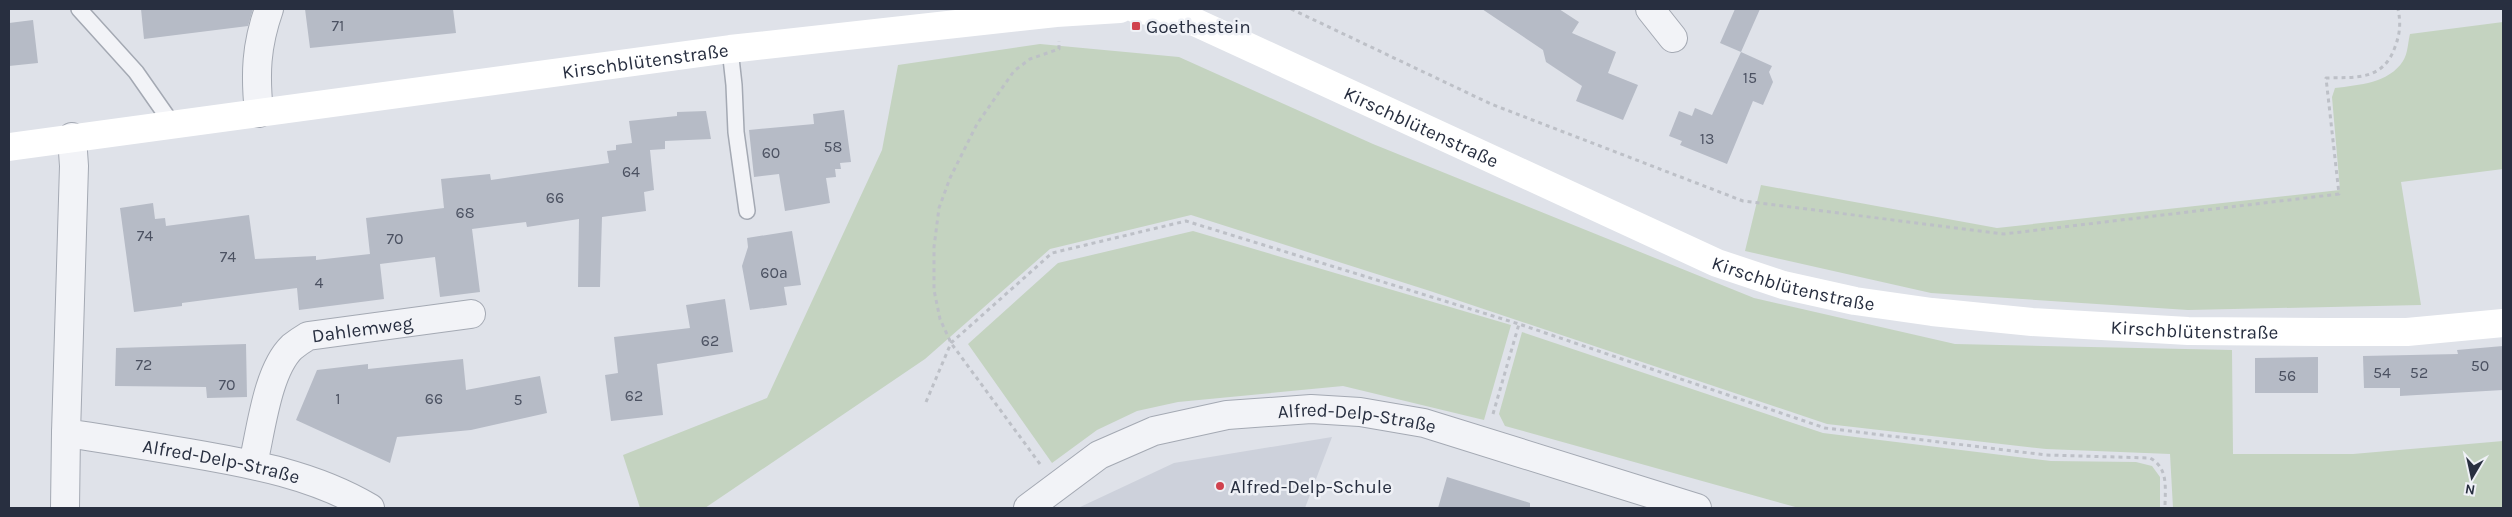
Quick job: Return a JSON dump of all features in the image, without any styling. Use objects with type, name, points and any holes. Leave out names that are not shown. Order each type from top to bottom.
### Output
[{"type":"main road","name":"Kirschblütenstraße","points":[[9,147],[730,49],[1056,13],[1120,9]]},
{"type":"main road","name":"Kirschblütenstraße","points":[[1136,9],[1189,13],[1717,264],[1783,285],[1855,301],[1932,312],[2032,322],[2188,331],[2407,332],[2503,324]]},
{"type":"street","points":[[259,112],[255,78],[260,36],[269,9]]},
{"type":"street","points":[[1650,9],[1674,38]]},
{"type":"street","points":[[65,508],[74,166],[72,137]]},
{"type":"street","name":"Dahlemweg","points":[[253,464],[272,383],[281,361],[292,347],[308,336],[470,314]]},
{"type":"street","name":"Alfred-Delp-Straße","points":[[1028,508],[1099,455],[1154,431],[1227,415],[1311,409],[1360,412],[1424,423],[1697,508]]},
{"type":"street","name":"Alfred-Delp-Straße","points":[[66,433],[253,464],[288,472],[325,486],[370,508]]},
{"type":"lane","points":[[79,9],[136,72],[173,125]]},
{"type":"lane","points":[[730,49],[736,132],[747,211]]},
{"type":"path","points":[[1291,9],[1490,104],[1743,201],[2004,234],[2339,194],[2326,78],[2364,76],[2381,70],[2391,59],[2399,37],[2398,9]]},
{"type":"path","points":[[1056,13],[1060,48],[1030,59],[1014,71],[977,124],[950,178],[939,208],[934,247],[934,290],[940,319],[951,343],[1056,486]]},
{"type":"path","points":[[926,402],[951,343],[1052,253],[1186,221],[1519,324],[1825,428],[2046,455],[2150,458],[2160,463],[2164,474],[2165,508]]},
{"type":"path","points":[[1485,441],[1519,324]]},
{"type":"shaded area","name":"Alfred-Delp-Schule","points":[[1332,437],[1305,508],[1078,508],[1174,463]]},
{"type":"green space","points":[[2503,22],[2503,169],[2401,182],[2421,305],[2188,310],[1931,293],[1745,251],[1761,185],[1997,228],[2340,190],[2332,97],[2335,88],[2373,82],[2390,74],[2405,58],[2410,34]]},
{"type":"green space","points":[[1040,44],[1179,57],[1373,144],[1754,298],[1955,344],[2232,350],[2233,454],[2353,454],[2503,441],[2503,508],[2173,508],[2170,454],[2046,449],[1827,424],[1430,291],[1191,215],[1050,249],[925,359],[705,508],[640,508],[623,455],[767,398],[882,150],[898,65]]},
{"type":"green space","points":[[1193,231],[1511,325],[1484,420],[1343,386],[1178,402],[1137,411],[1097,430],[1052,463],[968,344],[1058,263]]},
{"type":"green space","points":[[1522,332],[1823,433],[2051,461],[2136,462],[2152,466],[2160,477],[2160,508],[1799,508],[1505,426],[1499,414]]},
{"type":"building","points":[[141,9],[253,9],[248,26],[144,39]]},
{"type":"building","points":[[305,9],[453,9],[456,33],[310,48]]},
{"type":"building","points":[[1482,9],[1559,9],[1579,22],[1572,33],[1616,52],[1608,73],[1638,85],[1623,120],[1576,101],[1582,86],[1546,62],[1543,50]]},
{"type":"building","points":[[1735,9],[1760,9],[1741,52],[1720,43]]},
{"type":"building","points":[[33,20],[38,63],[9,66],[9,23]]},
{"type":"building","points":[[1741,52],[1772,66],[1769,72],[1773,82],[1763,105],[1753,101],[1727,164],[1680,145],[1682,141],[1669,136],[1679,111],[1692,116],[1695,108],[1712,115]]},
{"type":"building","points":[[844,110],[851,162],[840,163],[841,169],[835,169],[836,177],[826,178],[830,203],[785,211],[779,174],[754,177],[749,130],[814,124],[813,114]]},
{"type":"building","points":[[706,111],[711,139],[665,141],[665,149],[650,150],[654,190],[644,192],[646,211],[602,217],[600,287],[578,287],[579,219],[527,227],[526,222],[472,229],[480,292],[440,297],[435,257],[380,264],[384,299],[299,310],[297,288],[182,303],[182,306],[134,312],[120,208],[153,203],[155,219],[165,218],[166,226],[249,215],[255,259],[316,256],[316,260],[370,254],[366,218],[444,208],[441,179],[490,174],[491,180],[609,163],[607,151],[616,150],[616,145],[632,143],[629,121],[677,116],[677,112]]},
{"type":"building","points":[[792,231],[801,285],[784,287],[787,305],[750,310],[742,266],[748,247],[747,238]]},
{"type":"building","points":[[725,299],[733,352],[657,364],[663,415],[611,421],[605,375],[618,373],[614,337],[690,328],[686,305]]},
{"type":"building","points":[[246,344],[247,397],[207,398],[206,387],[115,386],[116,348]]},
{"type":"building","points":[[2503,346],[2503,390],[2400,396],[2400,388],[2364,388],[2363,356],[2458,354],[2457,350]]},
{"type":"building","points":[[2318,357],[2318,393],[2255,393],[2255,358]]},
{"type":"building","points":[[463,359],[466,390],[540,376],[547,413],[471,430],[397,437],[390,463],[296,420],[317,370],[368,364],[368,369]]},
{"type":"building","points":[[1447,477],[1530,503],[1530,508],[1438,508]]},
{"type":"place","name":"Goethestein","points":[[1136,26]]},
{"type":"place","name":"Alfred-Delp-Schule","points":[[1220,486]]}]
